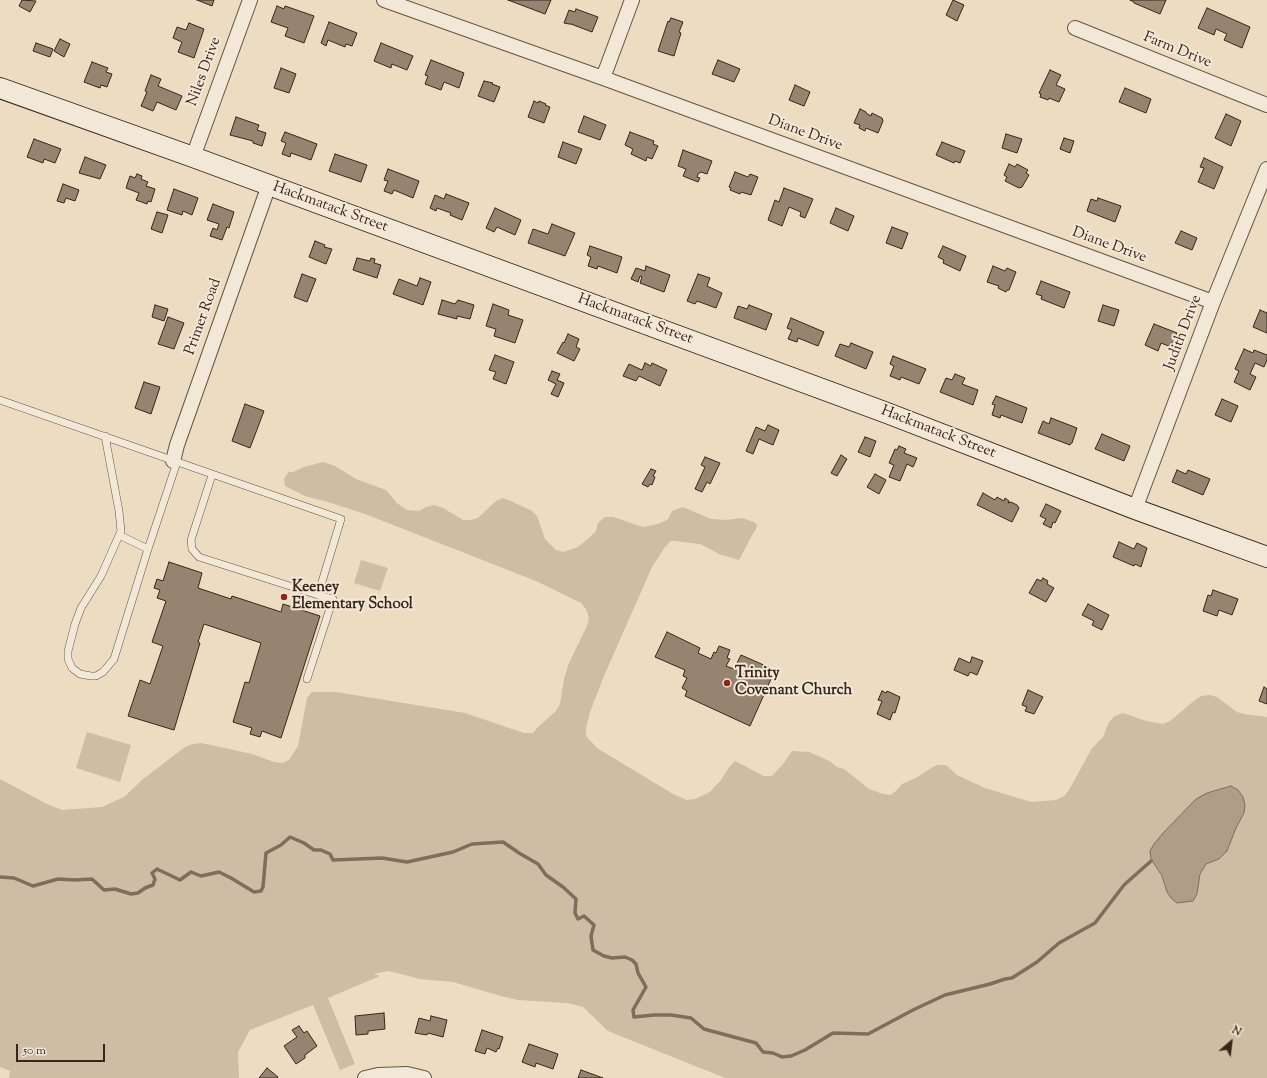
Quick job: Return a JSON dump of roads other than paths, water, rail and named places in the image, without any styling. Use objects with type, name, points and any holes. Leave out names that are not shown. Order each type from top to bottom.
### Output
[{"type":"street","name":"Niles Drive","points":[[192,157],[250,0]]},
{"type":"street","name":"Diane Drive","points":[[384,0],[604,78],[1214,302]]},
{"type":"street","points":[[604,78],[632,0]]},
{"type":"street","name":"Farm Drive","points":[[1075,28],[1267,106]]},
{"type":"street","name":"Hackmatack Street","points":[[0,88],[269,185],[887,413],[1135,509],[1267,557]]},
{"type":"street","name":"Judith Drive","points":[[1135,509],[1214,302],[1267,169]]},
{"type":"street","name":"Primer Road","points":[[175,462],[176,445],[269,185]]},
{"type":"street","points":[[364,1078],[378,1074],[407,1074],[424,1078]]},
{"type":"lane","points":[[0,400],[341,519],[318,595]]},
{"type":"lane","points":[[105,436],[119,511],[121,531],[101,576],[88,595],[75,624],[68,651],[68,659],[72,668],[80,674],[96,676],[103,672],[114,658],[175,462]]},
{"type":"lane","points":[[212,475],[191,540],[192,549],[199,557],[333,599],[307,680]]},
{"type":"lane","points":[[119,535],[148,549]]},
{"type":"waterway","points":[[0,877],[14,878],[33,886],[58,879],[92,879],[104,890],[115,889],[131,894],[138,893],[153,885],[155,879],[152,873],[157,869],[180,880],[191,872],[201,876],[219,872],[254,892],[261,891],[263,887],[266,853],[281,845],[290,837],[304,843],[314,850],[321,850],[330,854],[333,860],[382,858],[407,862],[453,852],[472,844],[503,842],[538,864],[546,875],[563,887],[576,899],[575,913],[578,919],[584,916],[594,925],[591,936],[593,950],[604,956],[612,958],[625,957],[632,960],[636,964],[638,973],[646,987],[633,1010],[634,1017],[671,1015],[691,1018],[704,1029],[756,1043],[763,1052],[773,1053],[782,1057],[791,1056],[805,1050],[833,1033],[868,1034],[945,995],[1012,978],[1037,962],[1059,943],[1095,923],[1124,885],[1151,861]]},
{"type":"place","name":"Keeney Elementary School","points":[[284,597]]},
{"type":"place","name":"Trinity Covenant Church","points":[[727,683]]}]
